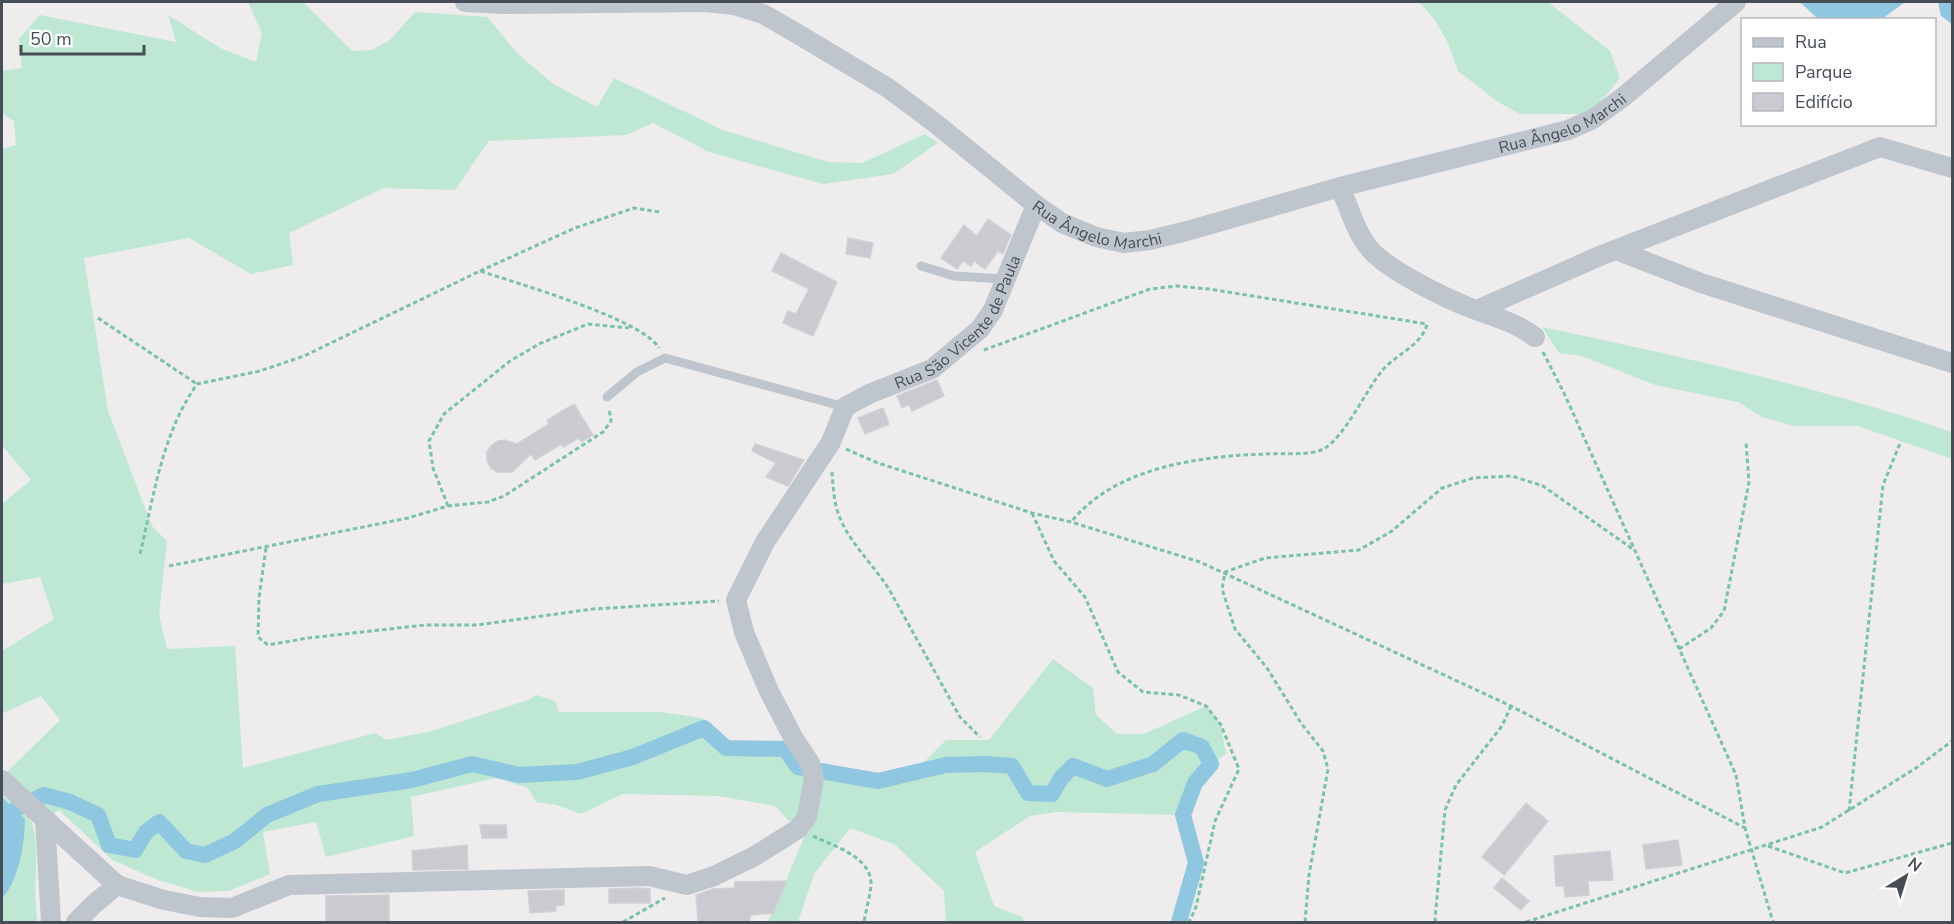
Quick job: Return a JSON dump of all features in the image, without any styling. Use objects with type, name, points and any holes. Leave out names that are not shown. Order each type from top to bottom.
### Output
[{"type":"street","name":"Rua Ângelo Marchi","points":[[465,2],[503,4],[706,2],[734,5],[763,14],[888,88],[1062,223],[1096,237],[1125,243],[1150,240],[1187,231],[1340,187],[1568,130],[1593,119],[1622,98],[1736,2]]},
{"type":"street","points":[[1477,310],[1616,250],[1880,147],[1953,168]]},
{"type":"street","points":[[1340,187],[1354,221],[1370,250],[1446,299],[1522,327],[1536,337]]},
{"type":"street","name":"Rua São Vicente de Paula","points":[[845,407],[869,394],[932,369],[980,329],[993,310],[1036,205]]},
{"type":"street","points":[[1616,250],[1701,283],[1953,363]]},
{"type":"street","points":[[2,780],[117,885],[164,900],[230,915],[289,885],[649,876],[687,885],[714,876],[753,857],[798,829],[807,818],[814,778],[812,768],[768,689],[744,632],[736,600],[765,542],[831,442],[845,407]]},
{"type":"street","points":[[32,808],[51,922]]},
{"type":"street","points":[[76,922],[117,885]]},
{"type":"lane","points":[[921,266],[954,276],[1004,279]]},
{"type":"lane","points":[[607,397],[637,372],[665,358],[845,407]]},
{"type":"path","points":[[140,554],[165,446],[184,403],[197,384],[260,371],[304,356],[575,228],[634,208],[660,212]]},
{"type":"path","points":[[480,271],[578,304],[631,328],[656,343],[665,358]]},
{"type":"path","points":[[976,353],[1150,289],[1176,286],[1209,289],[1427,324],[1425,335],[1384,368],[1369,387],[1339,436],[1324,450],[1304,453],[1222,455],[1145,473],[1122,481],[1103,492],[1083,507],[1071,522]]},
{"type":"path","points":[[98,318],[197,384]]},
{"type":"path","points":[[448,506],[433,468],[429,441],[444,414],[510,361],[539,345],[588,324],[631,328]]},
{"type":"path","points":[[1536,337],[1564,393],[1736,775],[1745,828],[1773,922]]},
{"type":"path","points":[[169,566],[408,518],[448,506],[488,502],[504,496],[603,432],[611,421],[607,397]]},
{"type":"path","points":[[1849,811],[1882,485],[1901,441]]},
{"type":"path","points":[[831,442],[878,463],[1032,513],[1165,550],[1225,572],[1511,705],[1745,828]]},
{"type":"path","points":[[1679,649],[1711,628],[1724,611],[1749,482],[1746,442]]},
{"type":"path","points":[[832,471],[839,517],[856,546],[879,572],[960,717],[980,737]]},
{"type":"path","points":[[1225,572],[1265,558],[1359,550],[1392,531],[1442,488],[1473,478],[1512,476],[1543,486],[1634,550]]},
{"type":"path","points":[[1032,513],[1054,561],[1085,597],[1118,672],[1143,692],[1179,695],[1206,706],[1221,725],[1239,769],[1215,821],[1196,907],[1190,922]]},
{"type":"path","points":[[266,548],[259,598],[258,638],[268,645],[308,638],[424,625],[477,625],[594,609],[736,600]]},
{"type":"path","points":[[1225,572],[1222,589],[1235,629],[1267,668],[1301,723],[1323,751],[1328,769],[1309,875],[1305,922]]},
{"type":"path","points":[[1437,922],[1435,919],[1444,810],[1456,785],[1502,726],[1511,705]]},
{"type":"path","points":[[1526,922],[1822,827],[1916,768],[1953,741]]},
{"type":"path","points":[[798,829],[846,851],[863,863],[871,883],[864,922]]},
{"type":"path","points":[[1768,846],[1845,873],[1953,843]]},
{"type":"path","points":[[623,922],[687,885]]},
{"type":"green space","points":[[248,2],[303,2],[352,51],[372,50],[390,40],[415,12],[487,17],[517,53],[553,84],[597,107],[614,78],[723,130],[828,162],[862,163],[925,134],[938,143],[893,174],[823,184],[709,152],[653,123],[626,135],[489,141],[455,190],[384,188],[289,233],[293,265],[251,274],[189,238],[84,258],[108,411],[152,526],[167,541],[159,615],[167,649],[235,646],[243,768],[375,733],[386,740],[432,731],[528,700],[537,695],[555,701],[559,712],[661,712],[702,718],[730,743],[797,742],[807,769],[795,827],[775,806],[718,796],[623,794],[581,814],[557,805],[536,802],[528,788],[496,778],[411,797],[414,836],[326,857],[316,822],[263,832],[270,874],[229,891],[198,892],[158,880],[112,860],[59,810],[50,816],[6,773],[60,720],[41,696],[3,713],[2,711],[2,651],[54,619],[40,577],[2,584],[2,504],[31,480],[2,445],[2,149],[16,145],[14,121],[2,113],[2,71],[22,68],[19,39],[40,15],[176,42],[168,15],[222,49],[256,62],[262,33]]},
{"type":"green space","points":[[1419,2],[1548,2],[1610,51],[1620,78],[1604,98],[1585,114],[1520,114],[1498,102],[1458,71],[1448,43],[1435,20]]},
{"type":"green space","points":[[1542,327],[1646,349],[1800,387],[1952,432],[1952,459],[1858,426],[1794,426],[1762,417],[1738,402],[1655,385],[1582,356],[1559,353]]},
{"type":"green space","points":[[1053,659],[1093,688],[1096,715],[1117,734],[1144,734],[1206,706],[1221,725],[1226,754],[1199,780],[1183,815],[1057,812],[1030,816],[975,852],[994,906],[1022,917],[1025,922],[946,922],[944,891],[894,844],[850,828],[814,874],[798,922],[768,922],[811,822],[825,772],[878,781],[914,772],[946,740],[989,740]]},
{"type":"green space","points":[[2,794],[30,819],[34,828],[35,897],[38,922],[2,922],[2,897],[14,880],[17,870],[24,838],[25,819],[2,797]]},
{"type":"water","points":[[1800,2],[1905,2],[1883,18],[1817,18]]},
{"type":"water","points":[[1938,2],[1952,2],[1952,24],[1941,16]]},
{"type":"water","points":[[2,797],[25,819],[24,838],[17,870],[9,889],[2,897]]},
{"type":"building","points":[[988,219],[1011,235],[1003,254],[998,251],[985,269],[974,261],[971,266],[963,261],[957,269],[941,258],[964,225],[977,236]]},
{"type":"building","points":[[848,238],[873,243],[870,258],[846,254]]},
{"type":"building","points":[[781,253],[837,282],[813,336],[783,323],[788,311],[796,314],[809,289],[772,271]]},
{"type":"building","points":[[937,380],[944,396],[912,411],[909,404],[902,408],[897,396]]},
{"type":"building","points":[[574,404],[593,435],[581,442],[579,438],[563,447],[561,444],[535,460],[531,454],[512,472],[497,472],[491,468],[487,461],[487,452],[491,446],[498,441],[505,440],[517,444],[549,424],[547,420]]},
{"type":"building","points":[[883,408],[889,424],[865,434],[858,418]]},
{"type":"building","points":[[755,444],[804,460],[788,486],[766,477],[776,463],[752,451]]},
{"type":"building","points":[[1526,803],[1548,821],[1504,875],[1482,857]]},
{"type":"building","points":[[480,825],[506,825],[507,838],[482,838]]},
{"type":"building","points":[[1678,840],[1682,865],[1646,869],[1643,845]]},
{"type":"building","points":[[467,845],[468,869],[413,870],[412,851]]},
{"type":"building","points":[[1610,851],[1613,880],[1588,881],[1589,895],[1565,897],[1564,886],[1556,886],[1554,856]]},
{"type":"building","points":[[1502,878],[1529,901],[1521,910],[1494,888]]},
{"type":"building","points":[[787,881],[773,913],[751,915],[749,922],[735,920],[698,922],[696,895],[713,889],[734,888],[735,882]]},
{"type":"building","points":[[609,889],[650,889],[650,903],[609,903]]},
{"type":"building","points":[[564,890],[564,905],[556,906],[556,911],[530,913],[528,891]]},
{"type":"building","points":[[389,895],[389,922],[326,922],[326,896]]},
{"type":"waterway","points":[[16,809],[44,795],[70,802],[98,815],[109,845],[135,850],[146,832],[159,822],[186,851],[205,855],[235,841],[267,815],[318,794],[412,780],[472,764],[519,775],[577,772],[633,757],[704,728],[726,748],[785,749],[798,767],[878,781],[946,765],[1012,766],[1028,793],[1052,794],[1061,778],[1073,766],[1107,779],[1153,764],[1183,740],[1202,747],[1211,764],[1195,783],[1183,815],[1196,863],[1179,922]]}]
